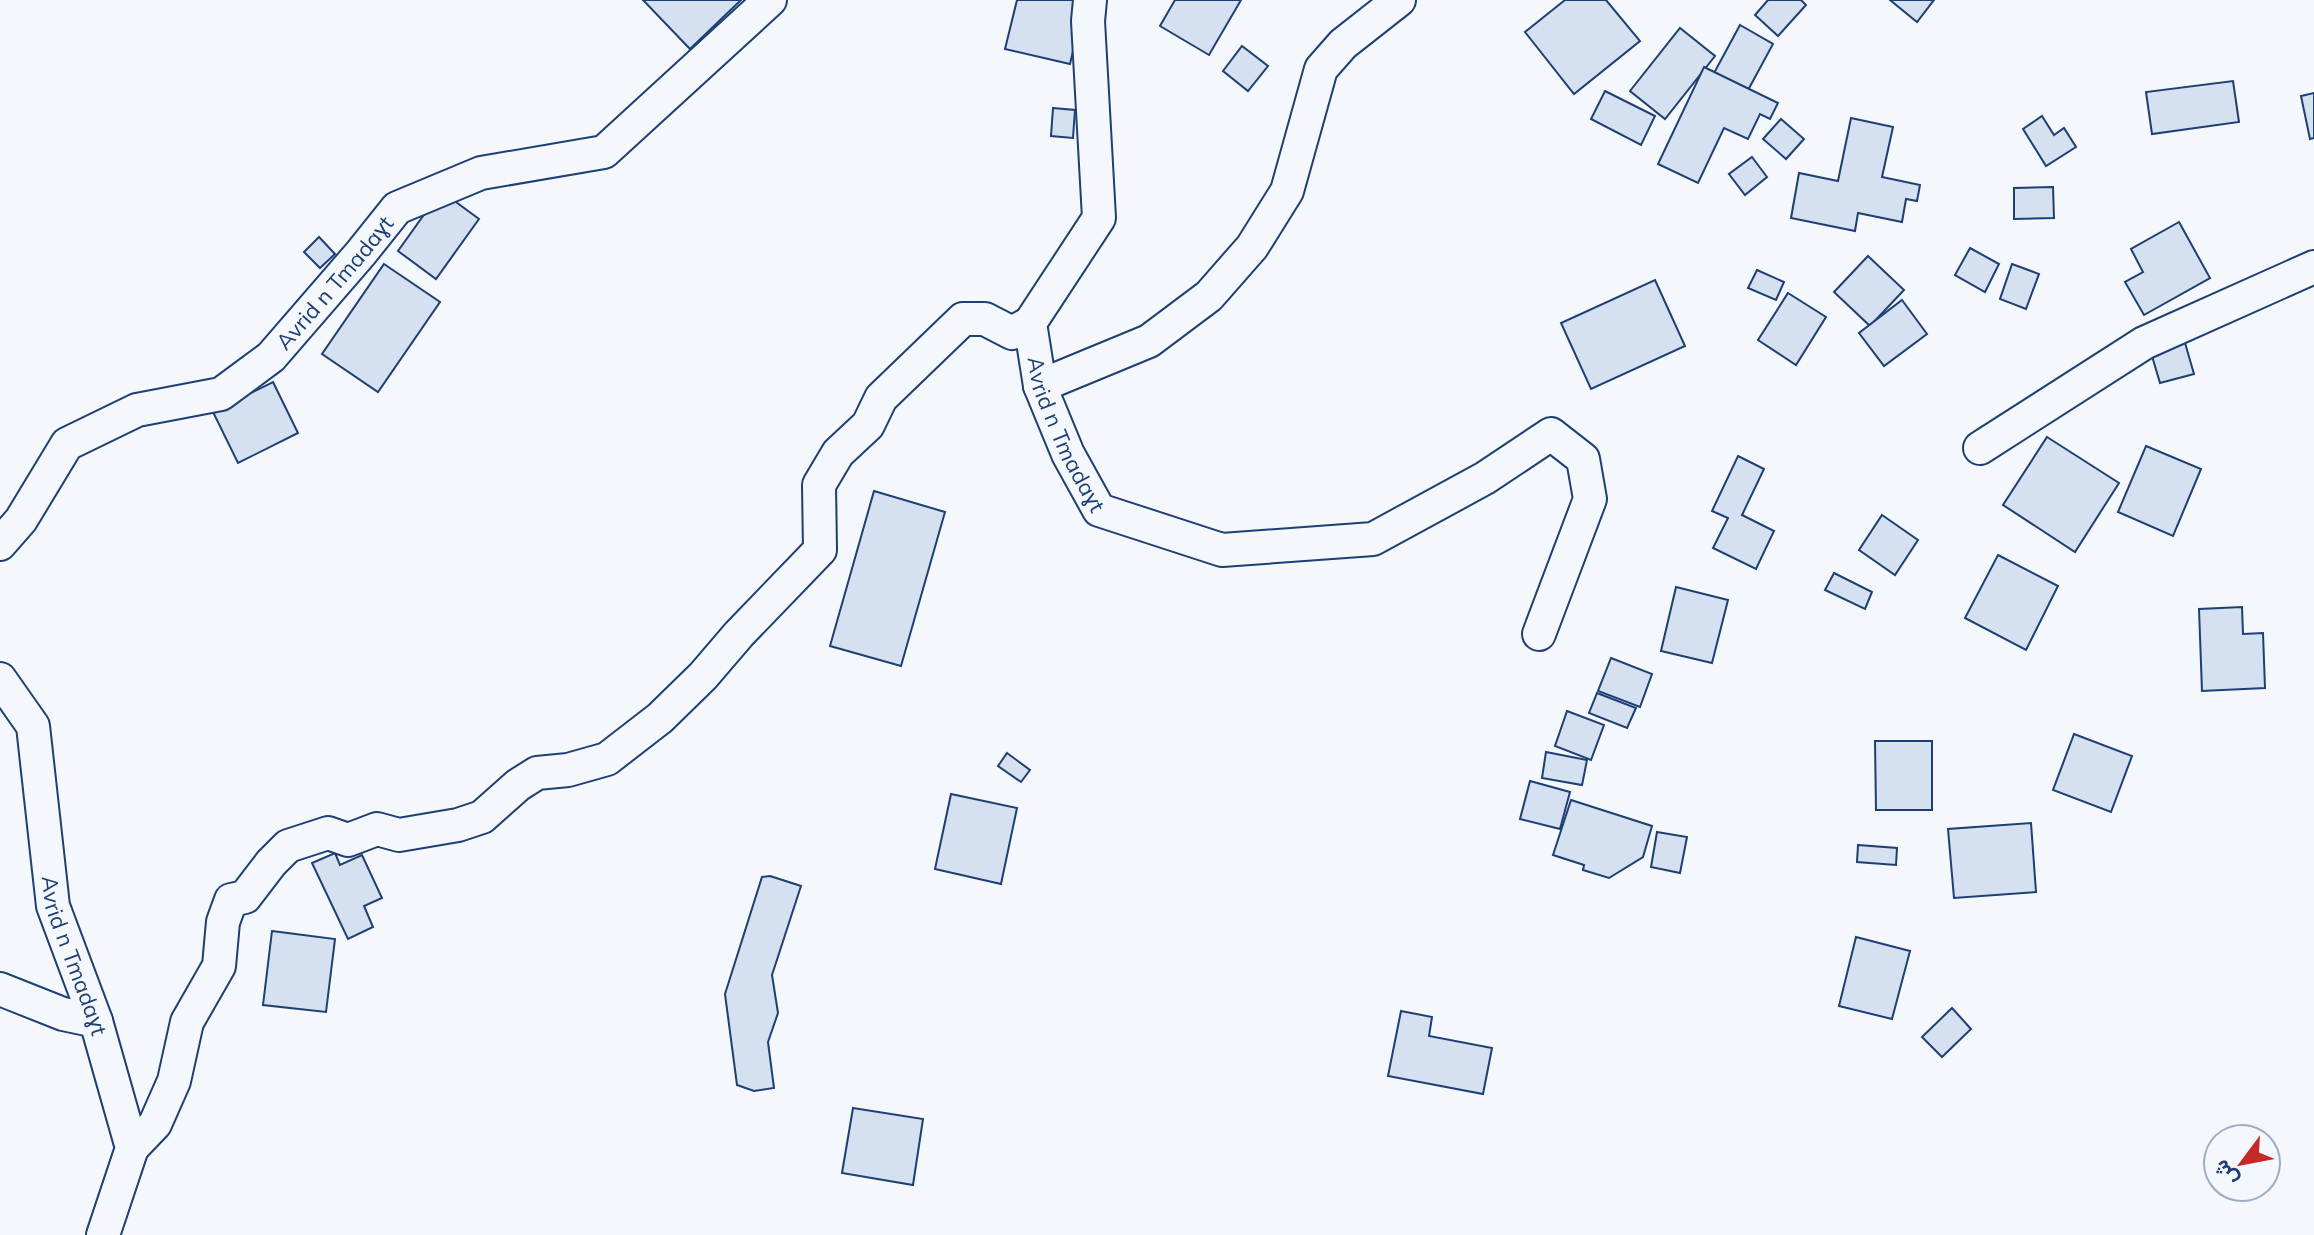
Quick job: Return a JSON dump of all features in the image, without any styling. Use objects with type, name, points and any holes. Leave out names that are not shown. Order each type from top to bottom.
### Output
[{"type":"street","name":"Avrid n Tmadaɣt","points":[[0,544],[21,520],[67,444],[137,410],[221,394],[271,357],[397,208],[481,173],[604,152],[770,0]]},
{"type":"street","name":"Avrid n Tmadaɣt","points":[[1090,0],[1088,21],[1099,218],[1030,323],[1040,386],[1068,454],[1099,510],[1222,550],[1373,539],[1485,478],[1551,434],[1583,459],[1590,499],[1539,634]]},
{"type":"street","points":[[1040,386],[1149,341],[1209,296],[1252,247],[1287,191],[1321,69],[1343,44],[1399,0]]},
{"type":"street","points":[[1980,448],[2144,343],[2314,267]]},
{"type":"street","points":[[103,1235],[132,1148],[155,1124],[174,1081],[187,1022],[219,966],[223,922],[231,900],[245,897],[288,846],[328,833],[348,840],[377,829],[399,835],[458,825],[482,817],[518,785],[537,773],[568,770],[607,759],[660,718],[703,676],[820,550],[819,485],[838,453],[868,425],[881,398],[963,319],[985,319],[1012,333],[1030,323]]},
{"type":"street","name":"Avrid n Tmadaɣt","points":[[0,679],[33,726],[53,906],[96,1021],[132,1148]]},
{"type":"street","points":[[0,989],[63,1014],[96,1021]]},
{"type":"building","points":[[643,0],[741,0],[690,49]]},
{"type":"building","points":[[1017,0],[1085,0],[1070,64],[1005,49]]},
{"type":"building","points":[[1175,0],[1241,0],[1209,55],[1160,26]]},
{"type":"building","points":[[1565,0],[1606,0],[1640,41],[1574,94],[1525,32]]},
{"type":"building","points":[[1768,0],[1801,0],[1806,5],[1778,36],[1755,15]]},
{"type":"building","points":[[1890,0],[1934,0],[1917,22]]},
{"type":"building","points":[[1740,25],[1773,44],[1747,92],[1714,73]]},
{"type":"building","points":[[1680,28],[1715,56],[1665,119],[1630,91]]},
{"type":"building","points":[[1242,46],[1268,66],[1248,91],[1223,71]]},
{"type":"building","points":[[1704,67],[1778,103],[1770,119],[1760,114],[1748,139],[1724,128],[1698,183],[1658,164]]},
{"type":"building","points":[[2233,81],[2239,122],[2152,134],[2146,92]]},
{"type":"building","points":[[1605,91],[1655,116],[1641,145],[1591,119]]},
{"type":"building","points":[[2314,93],[2314,138],[2310,139],[2301,96]]},
{"type":"building","points":[[1053,108],[1075,110],[1073,138],[1051,136]]},
{"type":"building","points":[[2042,116],[2054,135],[2064,128],[2076,147],[2046,166],[2023,129]]},
{"type":"building","points":[[1851,118],[1893,127],[1882,177],[1920,185],[1917,201],[1906,199],[1902,222],[1858,213],[1855,231],[1791,218],[1799,173],[1838,181]]},
{"type":"building","points":[[1781,119],[1804,139],[1786,159],[1763,139]]},
{"type":"building","points":[[1752,157],[1767,177],[1745,195],[1729,174]]},
{"type":"building","points":[[2053,187],[2054,218],[2014,219],[2014,188]]},
{"type":"building","points":[[441,191],[479,219],[436,279],[398,251]]},
{"type":"building","points":[[2179,222],[2210,278],[2144,315],[2125,282],[2143,272],[2131,249]]},
{"type":"building","points":[[319,237],[335,254],[320,268],[304,252]]},
{"type":"building","points":[[1970,248],[1999,264],[1985,292],[1955,275]]},
{"type":"building","points":[[1868,256],[1904,290],[1870,326],[1834,292]]},
{"type":"building","points":[[384,264],[440,302],[378,392],[322,354]]},
{"type":"building","points":[[2012,264],[2039,274],[2026,309],[2000,299]]},
{"type":"building","points":[[1757,270],[1784,282],[1776,300],[1748,288]]},
{"type":"building","points":[[1655,280],[1685,346],[1591,389],[1561,323]]},
{"type":"building","points":[[1788,293],[1826,317],[1796,365],[1758,340]]},
{"type":"building","points":[[1902,300],[1927,334],[1884,366],[1859,333]]},
{"type":"building","points":[[2183,336],[2194,374],[2160,383],[2149,346]]},
{"type":"building","points":[[273,382],[298,433],[238,463],[213,412]]},
{"type":"building","points":[[2047,437],[2119,483],[2075,552],[2003,505]]},
{"type":"building","points":[[2146,446],[2201,469],[2173,536],[2118,512]]},
{"type":"building","points":[[1738,456],[1764,469],[1742,515],[1774,531],[1756,569],[1713,548],[1728,518],[1712,511]]},
{"type":"building","points":[[874,491],[945,512],[901,666],[830,646]]},
{"type":"building","points":[[1882,515],[1918,540],[1895,575],[1859,550]]},
{"type":"building","points":[[1998,555],[2058,586],[2026,650],[1965,618]]},
{"type":"building","points":[[1834,573],[1872,592],[1865,609],[1825,590]]},
{"type":"building","points":[[1676,587],[1728,600],[1712,663],[1661,651]]},
{"type":"building","points":[[2242,607],[2243,634],[2263,633],[2265,688],[2202,691],[2199,609]]},
{"type":"building","points":[[1611,658],[1652,674],[1640,707],[1598,691]]},
{"type":"building","points":[[1597,693],[1636,708],[1627,728],[1589,713]]},
{"type":"building","points":[[1567,711],[1604,725],[1591,760],[1555,746]]},
{"type":"building","points":[[2074,734],[2132,756],[2111,812],[2053,790]]},
{"type":"building","points":[[1875,741],[1932,741],[1932,810],[1876,810]]},
{"type":"building","points":[[1546,752],[1587,760],[1582,785],[1542,778]]},
{"type":"building","points":[[1007,753],[1030,770],[1021,782],[998,766]]},
{"type":"building","points":[[1530,781],[1570,792],[1560,829],[1520,819]]},
{"type":"building","points":[[951,794],[1017,808],[1001,884],[935,869]]},
{"type":"building","points":[[1571,800],[1652,826],[1643,857],[1609,878],[1583,870],[1584,865],[1553,855]]},
{"type":"building","points":[[2031,823],[2036,892],[1954,898],[1948,829]]},
{"type":"building","points":[[1657,832],[1687,837],[1680,873],[1651,867]]},
{"type":"building","points":[[1858,845],[1897,848],[1896,865],[1857,862]]},
{"type":"building","points":[[335,853],[340,865],[362,855],[382,898],[364,906],[373,927],[348,939],[312,863]]},
{"type":"building","points":[[770,876],[801,886],[772,975],[778,1013],[768,1042],[774,1088],[754,1091],[737,1085],[725,994],[762,877]]},
{"type":"building","points":[[272,931],[335,939],[326,1012],[263,1005]]},
{"type":"building","points":[[1856,937],[1910,951],[1892,1019],[1839,1006]]},
{"type":"building","points":[[1952,1008],[1971,1029],[1942,1057],[1922,1037]]},
{"type":"building","points":[[1401,1011],[1432,1017],[1429,1036],[1492,1048],[1483,1094],[1388,1076]]},
{"type":"building","points":[[853,1108],[923,1119],[913,1185],[842,1173]]}]
